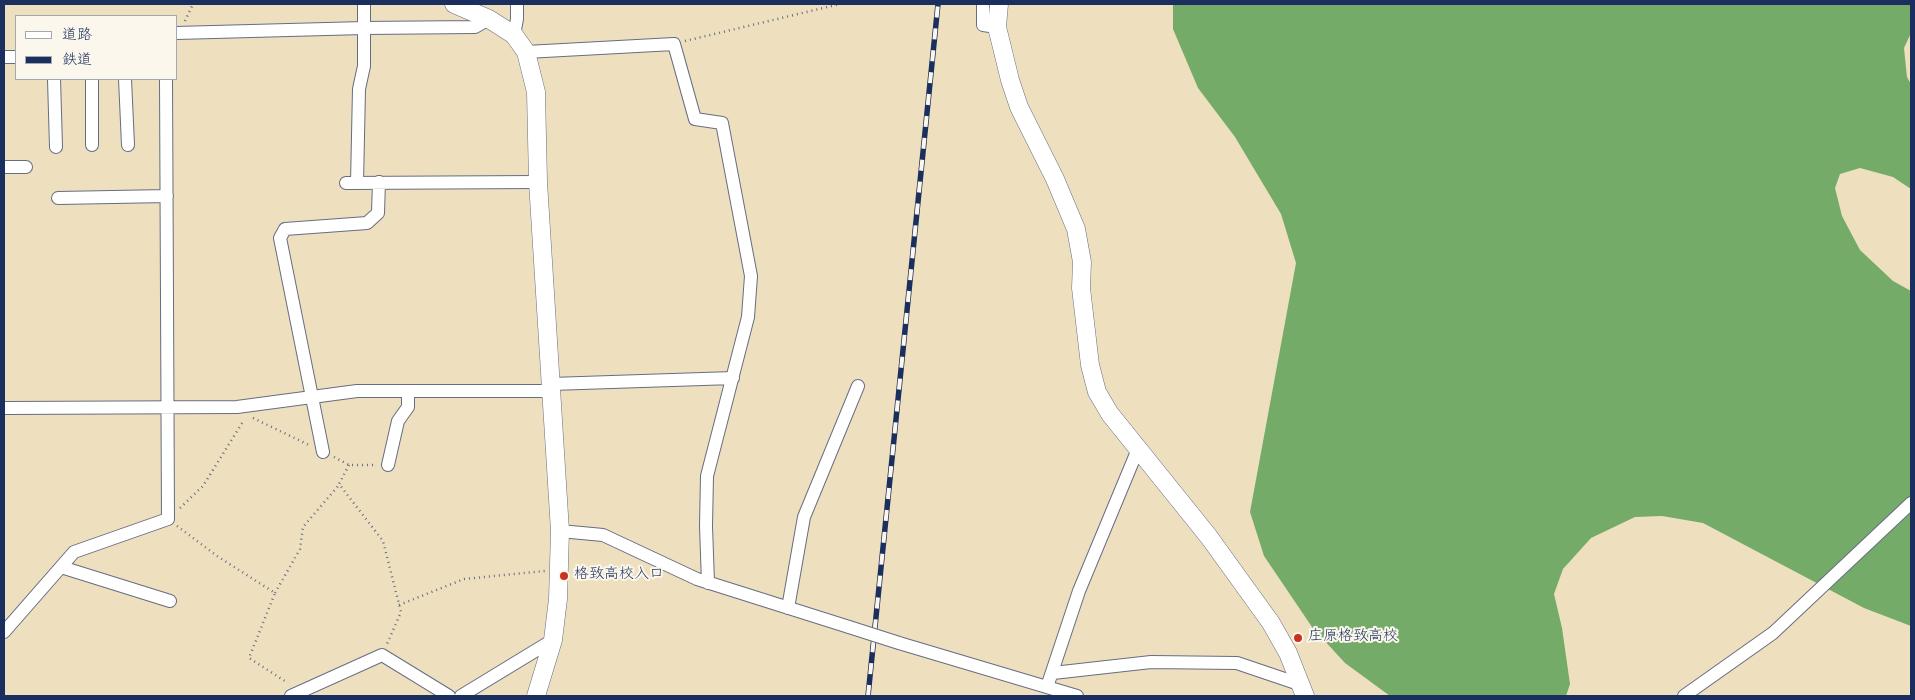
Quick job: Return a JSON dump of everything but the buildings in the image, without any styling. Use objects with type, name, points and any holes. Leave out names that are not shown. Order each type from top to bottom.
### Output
[{"type":"street","points":[[364,4],[364,66],[359,89],[351,183],[538,182]]},
{"type":"street","points":[[454,4],[490,19],[514,35],[526,52],[536,92],[538,182],[560,531],[558,599],[553,640],[536,696]]},
{"type":"street","points":[[514,35],[517,4]]},
{"type":"street","points":[[983,4],[984,25],[997,26]]},
{"type":"street","points":[[999,4],[997,26],[1010,80],[1019,107],[1055,179],[1076,229],[1082,262],[1081,288],[1090,365],[1097,392],[1110,414],[1209,537],[1271,623],[1288,653],[1303,691]]},
{"type":"street","points":[[178,33],[475,27],[490,19]]},
{"type":"street","points":[[526,52],[674,44],[695,119],[722,123],[751,276],[748,317],[707,476],[708,583]]},
{"type":"street","points":[[54,80],[56,147]]},
{"type":"street","points":[[92,80],[92,145]]},
{"type":"street","points":[[125,80],[128,145]]},
{"type":"street","points":[[4,632],[74,552],[168,519],[166,80]]},
{"type":"street","points":[[4,167],[26,167]]},
{"type":"street","points":[[323,452],[310,396],[280,238],[285,229],[367,223],[378,213],[379,182]]},
{"type":"street","points":[[58,198],[167,196]]},
{"type":"street","points":[[4,408],[167,405],[237,407],[357,391],[552,388],[733,378]]},
{"type":"street","points":[[788,608],[804,517],[858,386]]},
{"type":"street","points":[[388,465],[398,421],[408,407],[408,391]]},
{"type":"street","points":[[1047,687],[1079,591],[1138,449]]},
{"type":"street","points":[[1684,696],[1773,633],[1911,503]]},
{"type":"street","points":[[560,531],[603,536],[708,583],[1077,696]]},
{"type":"street","points":[[61,567],[170,601]]},
{"type":"street","points":[[461,696],[553,640]]},
{"type":"street","points":[[296,694],[382,655],[449,696]]},
{"type":"street","points":[[1053,673],[1151,662],[1237,663],[1303,691]]},
{"type":"path","points":[[674,44],[840,4]]},
{"type":"path","points":[[247,415],[203,486],[168,519],[217,556],[275,593]]},
{"type":"path","points":[[296,694],[249,658],[275,593],[300,549],[302,528],[339,484],[349,465]]},
{"type":"path","points":[[339,484],[383,541],[401,612],[382,655]]},
{"type":"path","points":[[399,605],[464,579],[559,570]]},
{"type":"green space","points":[[1173,4],[1911,4],[1911,33],[1904,48],[1907,77],[1911,84],[1911,189],[1893,177],[1860,168],[1840,174],[1835,188],[1842,216],[1860,250],[1893,281],[1911,291],[1911,626],[1864,608],[1703,523],[1662,516],[1635,517],[1591,538],[1563,569],[1554,594],[1562,628],[1570,684],[1566,696],[1390,696],[1345,663],[1312,627],[1264,556],[1250,512],[1296,263],[1281,214],[1235,137],[1198,88],[1173,29]]},
{"type":"railway","points":[[868,696],[938,4]]},
{"type":"place","name":"格致高校入口","points":[[564,576]]},
{"type":"place","name":"庄原格致高校","points":[[1298,638]]}]
